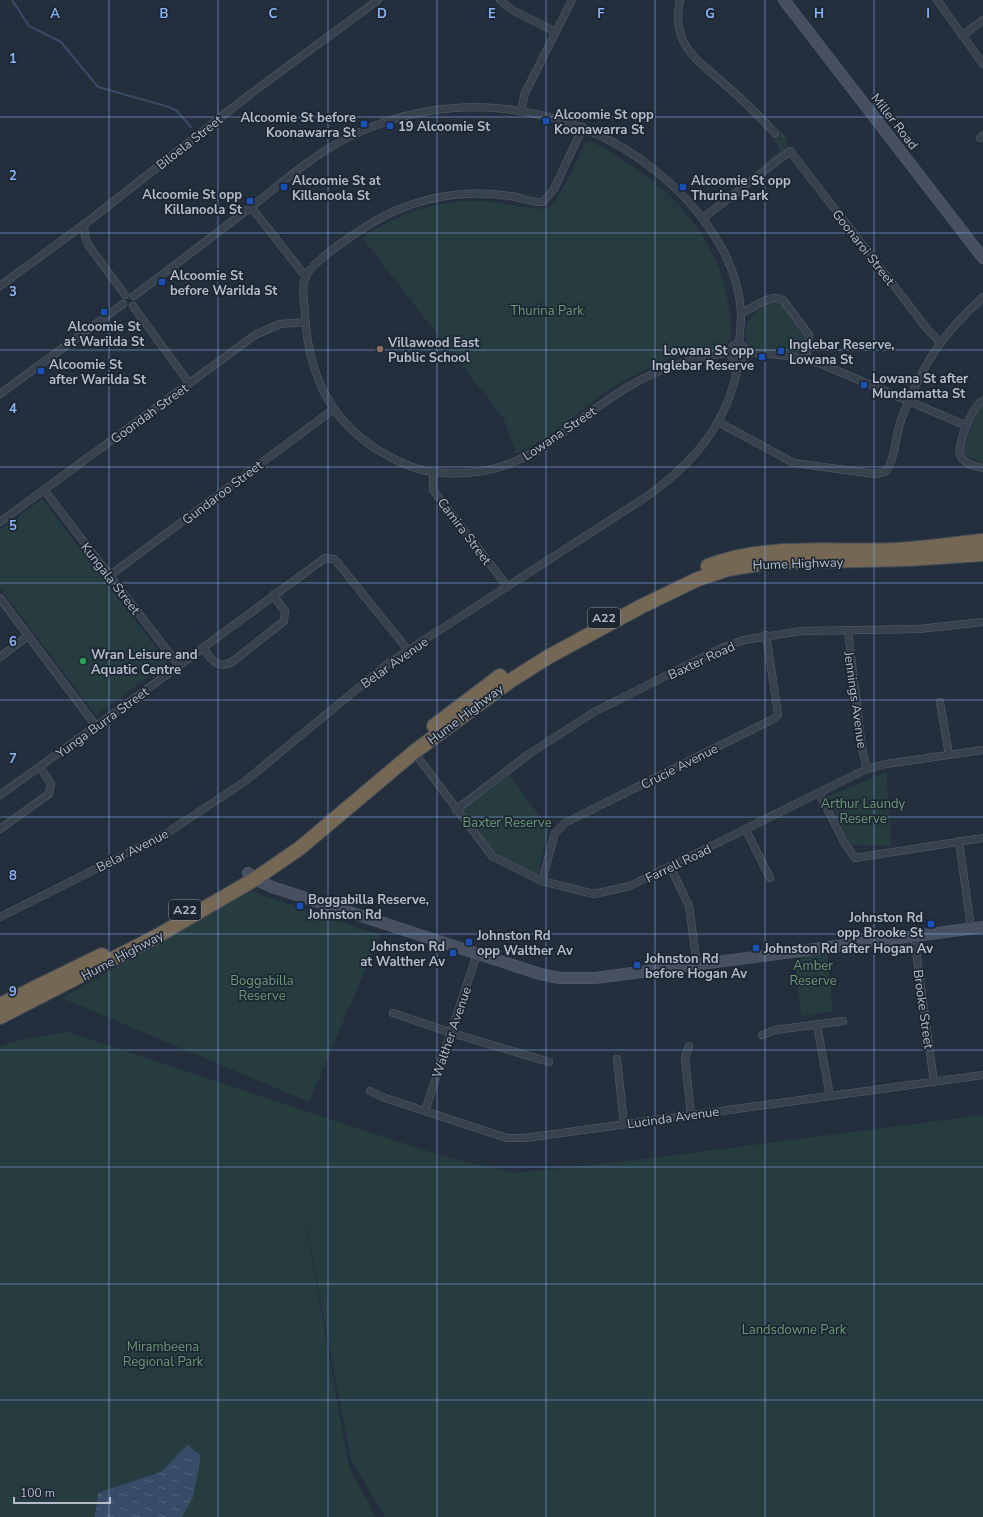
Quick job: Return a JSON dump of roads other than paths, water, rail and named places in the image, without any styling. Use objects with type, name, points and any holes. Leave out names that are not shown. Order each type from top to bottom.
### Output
[{"type":"highway","name":"Hume Highway","points":[[0,1005],[121,946],[252,876],[306,833],[408,746],[481,689],[553,644],[701,568],[726,559],[766,552],[895,550],[983,541]]},
{"type":"highway","name":"Hume Highway","points":[[0,1017],[143,944],[300,848],[414,752],[482,700],[548,657],[642,606],[698,579],[728,569],[769,562],[908,559],[983,554]]},
{"type":"street","name":"Biloela Street","points":[[0,286],[84,225],[249,95],[378,0]]},
{"type":"street","points":[[500,0],[512,10],[556,32]]},
{"type":"street","points":[[520,110],[526,93],[572,0]]},
{"type":"street","points":[[680,0],[678,18],[680,34],[688,50],[697,62],[754,110],[775,132]]},
{"type":"street","name":"Miller Road","points":[[784,0],[983,258]]},
{"type":"street","points":[[937,0],[983,64]]},
{"type":"street","points":[[962,36],[983,20]]},
{"type":"street","points":[[134,296],[319,154],[350,137],[387,122],[417,113],[455,108],[482,107],[520,110],[559,119],[583,127],[629,151],[648,164],[681,193],[703,218],[720,244],[727,261],[738,294],[741,313],[739,344]]},
{"type":"street","points":[[252,206],[306,277],[320,262],[369,225],[412,204],[446,196],[478,193],[510,196],[543,202],[554,189],[583,127]]},
{"type":"street","name":"Goonaroi Street","points":[[703,218],[790,151],[928,330],[940,342]]},
{"type":"street","points":[[84,225],[85,237],[89,246],[125,295]]},
{"type":"street","name":"Lowana Street","points":[[306,277],[304,289],[306,322],[312,365],[322,390],[334,409],[356,433],[380,451],[413,467],[433,472],[486,470],[516,462],[542,448],[642,378],[680,363],[730,352]]},
{"type":"street","points":[[125,295],[130,294],[134,296]]},
{"type":"street","points":[[123,304],[122,300],[125,295]]},
{"type":"street","points":[[133,306],[135,302],[134,296]]},
{"type":"street","points":[[718,422],[794,463],[880,474],[885,472],[888,468],[900,421],[923,371],[940,342],[955,324],[983,297]]},
{"type":"street","points":[[741,313],[772,298],[780,298],[783,300],[809,335],[806,359]]},
{"type":"street","points":[[123,304],[128,308],[133,306]]},
{"type":"street","points":[[0,394],[123,304]]},
{"type":"street","points":[[133,306],[189,383]]},
{"type":"street","name":"Goondah Street","points":[[0,522],[189,383],[267,329],[280,324],[306,322]]},
{"type":"street","points":[[739,344],[733,346],[730,352],[732,358],[739,360],[744,357],[746,352]]},
{"type":"street","points":[[739,344],[744,347],[746,352]]},
{"type":"street","points":[[746,352],[806,359],[833,368],[967,426]]},
{"type":"street","name":"Belar Avenue","points":[[0,916],[173,829],[244,782],[375,673],[408,650],[640,501],[674,477],[699,451],[718,422],[731,394],[739,360]]},
{"type":"street","points":[[983,400],[975,407],[959,448],[960,457],[967,462],[983,468]]},
{"type":"street","name":"Gundaroo Street","points":[[109,576],[334,409]]},
{"type":"street","name":"Camira Street","points":[[433,472],[433,490],[507,586]]},
{"type":"street","name":"Kungala Street","points":[[44,490],[179,666]]},
{"type":"street","name":"Yunga Burra Street","points":[[0,795],[179,666],[325,558],[334,559],[408,650]]},
{"type":"street","points":[[203,648],[217,664],[224,665],[232,662],[284,621],[285,611],[273,595]]},
{"type":"street","points":[[0,598],[96,726]]},
{"type":"street","name":"Baxter Road","points":[[456,810],[529,754],[594,712],[719,649],[744,640],[802,630],[920,629],[983,622]]},
{"type":"street","name":"Jennings Avenue","points":[[848,630],[862,749],[867,769]]},
{"type":"street","name":"Crucie Avenue","points":[[542,881],[555,833],[565,823],[775,718],[778,715],[766,635]]},
{"type":"street","points":[[0,657],[28,636]]},
{"type":"street","points":[[940,702],[948,755]]},
{"type":"street","name":"Farrell Road","points":[[414,752],[456,810],[492,856],[542,881],[594,894],[630,886],[867,769],[886,764],[983,750]]},
{"type":"street","points":[[0,829],[48,794],[51,784],[40,767]]},
{"type":"street","points":[[820,793],[844,842],[855,858],[983,838]]},
{"type":"street","points":[[746,830],[770,878]]},
{"type":"street","points":[[959,841],[971,928]]},
{"type":"street","points":[[670,866],[689,906],[697,965]]},
{"type":"street","points":[[252,876],[272,887],[540,974],[575,980],[983,926]]},
{"type":"street","name":"Brooke Street","points":[[914,936],[934,1082]]},
{"type":"street","name":"Walther Avenue","points":[[425,1111],[478,954]]},
{"type":"street","points":[[393,1013],[452,1034],[549,1062]]},
{"type":"street","points":[[762,1035],[776,1030],[843,1021]]},
{"type":"street","points":[[817,1025],[830,1096]]},
{"type":"street","points":[[689,1046],[685,1058],[691,1115]]},
{"type":"street","points":[[617,1059],[624,1124]]},
{"type":"street","name":"Lucinda Avenue","points":[[370,1091],[384,1098],[507,1138],[525,1138],[983,1075]]},
{"type":"water","points":[[187,1445],[201,1455],[193,1497],[182,1517],[95,1517],[98,1493],[161,1472]]},
{"type":"waterway","points":[[12,0],[29,26],[61,42],[98,87],[169,107],[177,111],[191,127]]},
{"type":"place","name":"Alcoomie St opp Koonawarra St","points":[[546,121]]},
{"type":"place","name":"Alcoomie St before Koonawarra St","points":[[364,124]]},
{"type":"place","name":"19 Alcoomie St","points":[[390,126]]},
{"type":"place","name":"Alcoomie St at Killanoola St","points":[[284,187]]},
{"type":"place","name":"Alcoomie St opp Thurina Park","points":[[683,187]]},
{"type":"place","name":"Alcoomie St opp Killanoola St","points":[[250,201]]},
{"type":"place","name":"Alcoomie St before Warilda St","points":[[162,282]]},
{"type":"place","name":"Alcoomie St at Warilda St","points":[[104,312]]},
{"type":"place","name":"Villawood East Public School","points":[[380,349]]},
{"type":"place","name":"Inglebar Reserve, Lowana St","points":[[781,351]]},
{"type":"place","name":"Lowana St opp Inglebar Reserve","points":[[762,357]]},
{"type":"place","name":"Alcoomie St after Warilda St","points":[[41,371]]},
{"type":"place","name":"Lowana St after Mundamatta St","points":[[864,385]]},
{"type":"place","name":"Wran Leisure and Aquatic Centre","points":[[83,661]]},
{"type":"place","name":"Boggabilla Reserve, Johnston Rd","points":[[300,906]]},
{"type":"place","name":"Johnston Rd opp Brooke St","points":[[931,924]]},
{"type":"place","name":"Johnston Rd opp Walther Av","points":[[469,942]]},
{"type":"place","name":"Johnston Rd after Hogan Av","points":[[756,948]]},
{"type":"place","name":"Johnston Rd at Walther Av","points":[[453,953]]},
{"type":"place","name":"Johnston Rd before Hogan Av","points":[[637,965]]},
{"type":"park label","name":"Thurina Park","points":[[547,310]]},
{"type":"park label","name":"Arthur Laundy Reserve","points":[[863,810]]},
{"type":"park label","name":"Baxter Reserve","points":[[507,822]]},
{"type":"park label","name":"Amber Reserve","points":[[813,972]]},
{"type":"park label","name":"Boggabilla Reserve","points":[[262,988]]},
{"type":"park label","name":"Landsdowne Park","points":[[794,1329]]},
{"type":"park label","name":"Mirambeena Regional Park","points":[[163,1354]]}]
